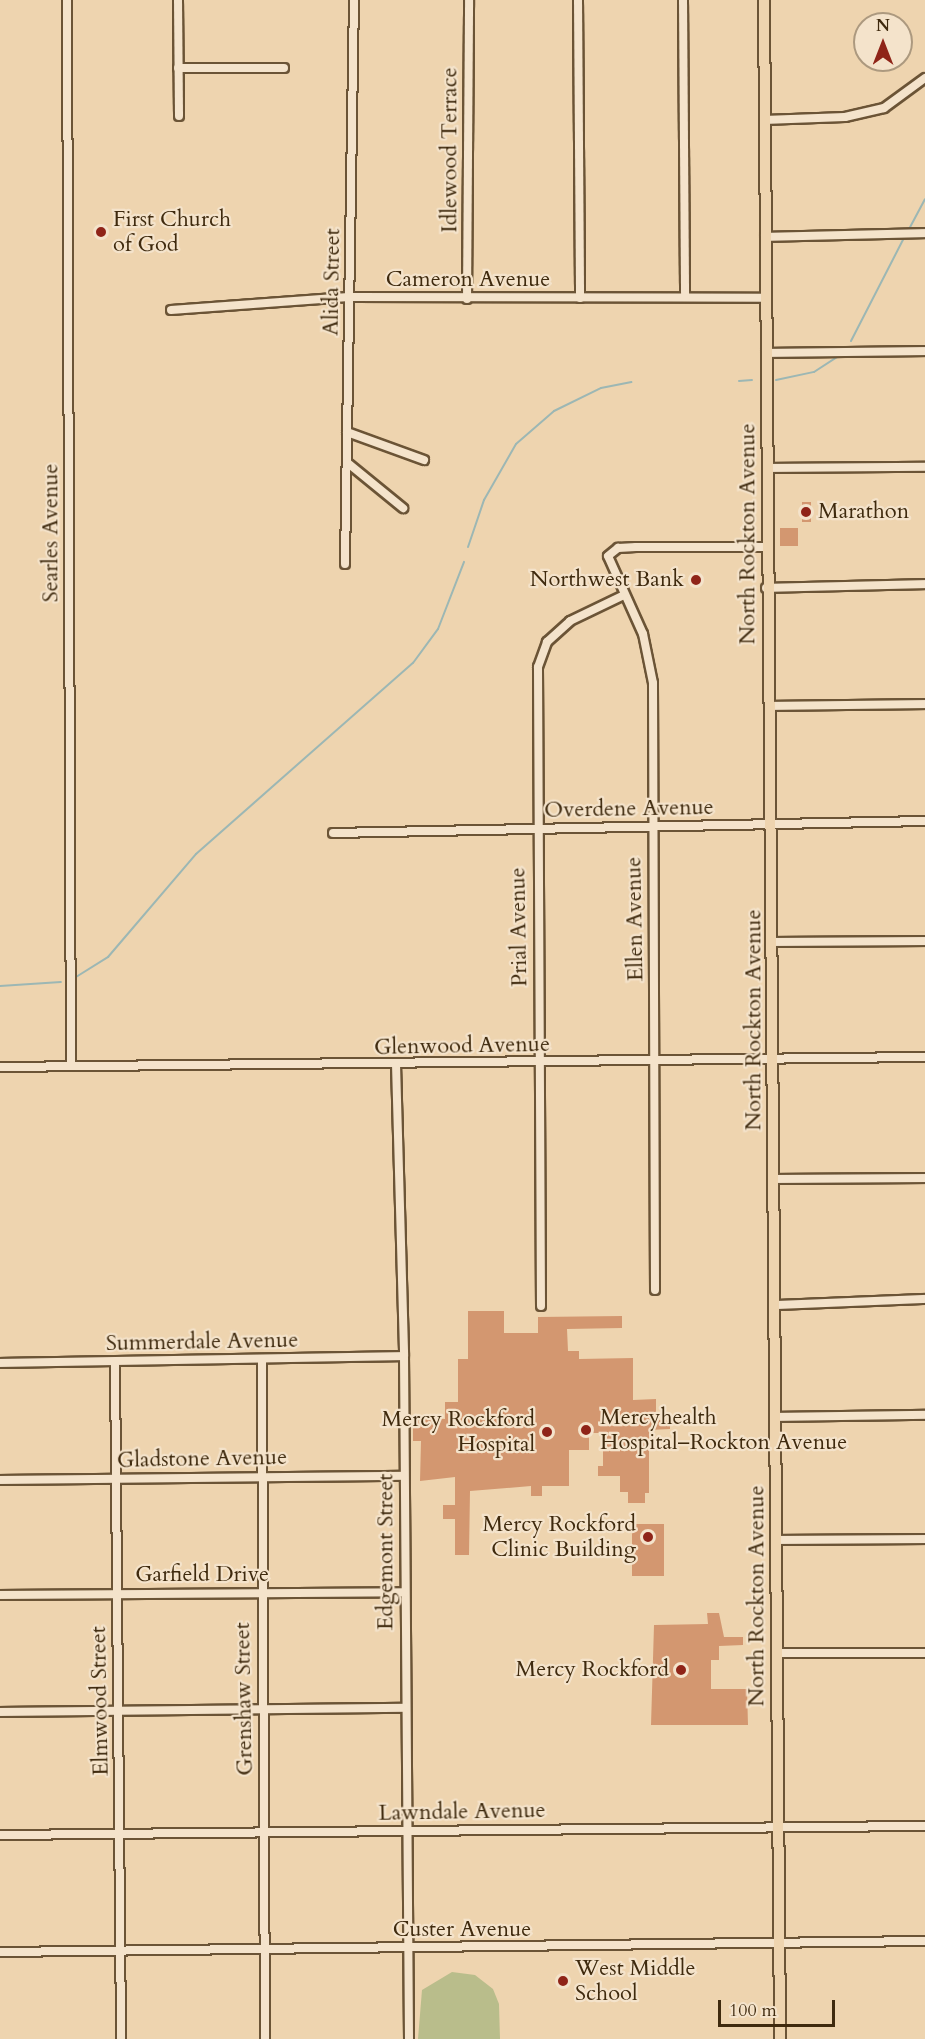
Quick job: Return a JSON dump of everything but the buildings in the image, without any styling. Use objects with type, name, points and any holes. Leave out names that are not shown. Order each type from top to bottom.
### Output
[{"type":"main road","name":"North Rockton Avenue","points":[[764,0],[766,588],[774,942],[780,2039]]},
{"type":"street","name":"Searles Avenue","points":[[67,0],[71,1066]]},
{"type":"street","points":[[178,0],[179,116]]},
{"type":"street","name":"Alida Street","points":[[345,564],[349,464],[354,0]]},
{"type":"street","name":"Idlewood Terrace","points":[[467,299],[469,0]]},
{"type":"street","points":[[578,0],[580,298]]},
{"type":"street","points":[[683,0],[685,297]]},
{"type":"street","points":[[178,68],[284,68]]},
{"type":"street","points":[[764,120],[845,117],[884,108],[925,78]]},
{"type":"street","points":[[765,237],[925,233]]},
{"type":"street","name":"Cameron Avenue","points":[[171,310],[350,297],[766,298]]},
{"type":"street","points":[[766,353],[925,351]]},
{"type":"street","points":[[348,432],[424,460]]},
{"type":"street","points":[[349,464],[403,508]]},
{"type":"street","points":[[767,468],[925,467]]},
{"type":"street","name":"Ellen Avenue","points":[[655,1290],[653,683],[643,634],[608,556],[618,548],[766,547]]},
{"type":"street","points":[[766,588],[925,584]]},
{"type":"street","name":"Prial Avenue","points":[[541,1306],[536,829],[538,668],[547,642],[570,621],[624,595]]},
{"type":"street","points":[[769,706],[925,704]]},
{"type":"street","name":"Overdene Avenue","points":[[333,833],[925,821]]},
{"type":"street","points":[[774,942],[925,941]]},
{"type":"street","name":"Glenwood Avenue","points":[[0,1066],[774,1062],[925,1057]]},
{"type":"street","name":"Edgemont Street","points":[[396,1064],[404,1356],[409,2039]]},
{"type":"street","points":[[775,1179],[925,1178]]},
{"type":"street","points":[[775,1305],[925,1299]]},
{"type":"street","name":"Summerdale Avenue","points":[[0,1363],[404,1356]]},
{"type":"street","name":"Grenshaw Street","points":[[262,1359],[260,1593],[265,1830],[265,2039]]},
{"type":"street","name":"Elmwood Street","points":[[115,1362],[121,2039]]},
{"type":"street","points":[[775,1417],[925,1414]]},
{"type":"street","name":"Gladstone Avenue","points":[[0,1480],[404,1476]]},
{"type":"street","points":[[776,1540],[925,1539]]},
{"type":"street","name":"Garfield Drive","points":[[0,1595],[404,1592]]},
{"type":"street","points":[[777,1653],[925,1653]]},
{"type":"street","points":[[0,1712],[405,1708]]},
{"type":"street","name":"Lawndale Avenue","points":[[0,1835],[265,1830],[409,1831],[925,1826]]},
{"type":"street","name":"Custer Avenue","points":[[0,1952],[779,1946],[925,1941]]},
{"type":"green space","points":[[452,1972],[475,1975],[493,1989],[499,2004],[500,2039],[418,2039],[422,1990]]},
{"type":"waterway","points":[[908,231],[925,199]]},
{"type":"waterway","points":[[851,341],[905,236]]},
{"type":"waterway","points":[[776,380],[814,372],[839,356]]},
{"type":"waterway","points":[[739,381],[752,380]]},
{"type":"waterway","points":[[468,547],[484,500],[516,444],[554,411],[601,388],[631,382]]},
{"type":"waterway","points":[[76,977],[108,957],[196,854],[413,663],[438,629],[464,562]]},
{"type":"waterway","points":[[0,986],[61,982]]},
{"type":"place","name":"First Church of God","points":[[101,232]]},
{"type":"place","name":"Marathon","points":[[806,512]]},
{"type":"place","name":"Northwest Bank","points":[[696,580]]},
{"type":"place","name":"Mercyhealth Hospital–Rockton Avenue","points":[[586,1430]]},
{"type":"place","name":"Mercy Rockford Hospital","points":[[547,1432]]},
{"type":"place","name":"Mercy Rockford Clinic Building","points":[[648,1537]]},
{"type":"place","name":"Mercy Rockford","points":[[681,1670]]},
{"type":"place","name":"West Middle School","points":[[563,1981]]}]
